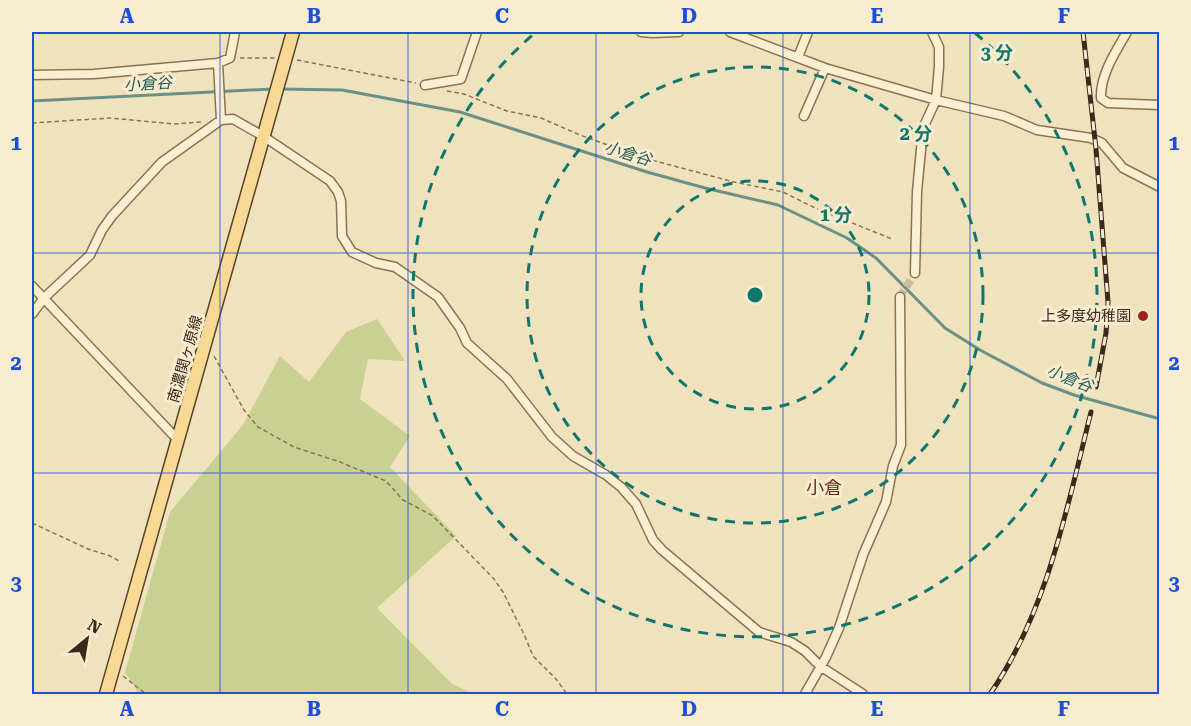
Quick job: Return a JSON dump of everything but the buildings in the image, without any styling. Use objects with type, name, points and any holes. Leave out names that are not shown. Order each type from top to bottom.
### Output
[{"type":"main road","name":"南濃関ヶ原線","points":[[106,694],[292,32]]},
{"type":"street","points":[[32,75],[94,74],[218,66],[230,58],[236,32]]},
{"type":"street","points":[[425,85],[461,79],[477,32]]},
{"type":"street","points":[[641,32],[679,32]]},
{"type":"street","points":[[730,32],[825,68],[936,100],[1004,116],[1037,130],[1091,138],[1102,143],[1123,168],[1160,187]]},
{"type":"street","points":[[798,57],[808,32]]},
{"type":"street","points":[[915,273],[917,192],[923,128],[936,100],[939,47],[932,32]]},
{"type":"street","points":[[1127,32],[1109,67],[1101,88],[1101,98],[1108,103],[1160,105]]},
{"type":"street","points":[[218,66],[219,119]]},
{"type":"street","points":[[804,116],[825,68]]},
{"type":"street","points":[[32,314],[44,298],[90,255],[107,223],[162,162],[219,119],[233,119],[263,136],[330,181],[338,192],[340,201],[342,236],[352,252],[395,267],[438,297],[460,328],[467,343],[507,379],[552,437],[573,456],[606,475],[621,487],[636,504],[653,540],[662,550],[745,622],[759,632],[791,642],[806,651],[820,666],[863,694]]},
{"type":"street","points":[[32,286],[177,439]]},
{"type":"street","points":[[805,694],[839,628],[863,555],[886,502],[893,466],[901,445],[900,297]]},
{"type":"path","points":[[230,58],[384,76],[425,85]]},
{"type":"path","points":[[444,90],[464,94],[507,111],[541,118],[644,158],[734,182],[783,192],[815,208],[892,238]]},
{"type":"path","points":[[32,123],[110,118],[174,124],[219,119]]},
{"type":"path","points":[[206,342],[244,410],[258,427],[294,447],[340,462],[386,481],[403,500],[433,516],[494,579],[503,592],[533,656],[556,679],[567,694]]},
{"type":"path","points":[[32,523],[121,562]]},
{"type":"path","points":[[113,668],[146,694]]},
{"type":"green space","points":[[377,319],[405,361],[368,359],[360,399],[410,436],[390,467],[456,536],[377,608],[452,684],[474,694],[134,694],[137,691],[125,672],[170,512],[243,425],[280,356],[309,382],[346,332]]},
{"type":"waterway","name":"小倉谷","points":[[32,101],[272,89]]},
{"type":"waterway","name":"小倉谷","points":[[279,89],[342,90],[460,112],[647,172],[778,205],[847,238],[876,258],[945,328],[980,350],[1042,383],[1074,395],[1160,419]]},
{"type":"tunnel","points":[[900,297],[915,273]]},
{"type":"railway","points":[[1083,32],[1096,149],[1108,302],[1106,333],[1096,387]]},
{"type":"railway","points":[[990,694],[1010,662],[1041,594],[1064,522],[1091,412]]},
{"type":"place","name":"上多度幼稚園","points":[[1143,316]]},
{"type":"district","name":"小倉","points":[[824,488]]}]
